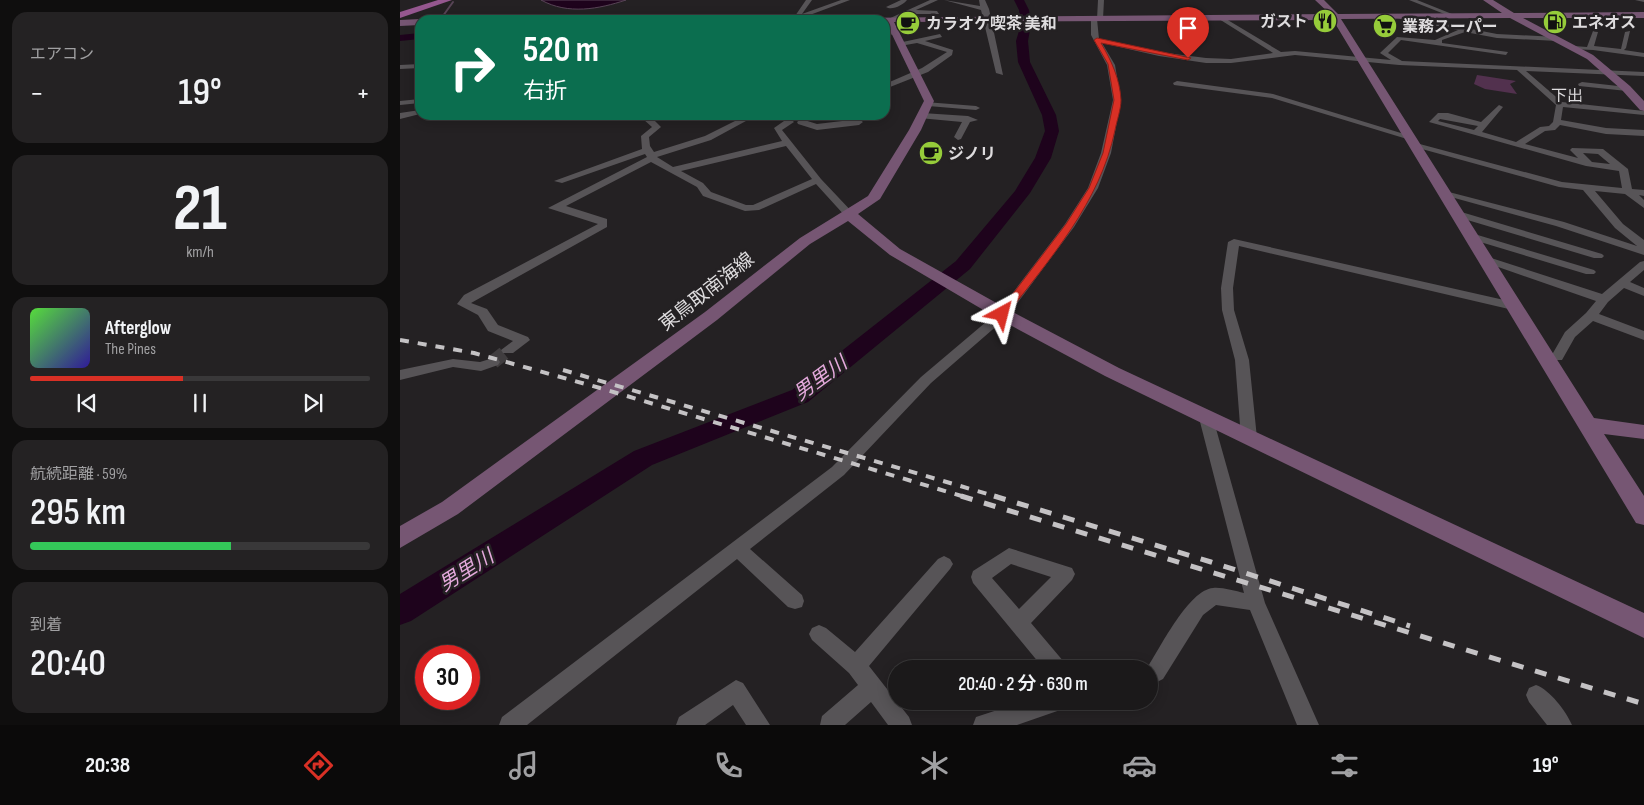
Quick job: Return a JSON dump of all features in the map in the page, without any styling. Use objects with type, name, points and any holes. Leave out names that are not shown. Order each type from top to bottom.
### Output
[{"type":"main road","points":[[400,13],[437,0]]},
{"type":"main road","points":[[400,13],[447,0]]},
{"type":"main road","points":[[1310,0],[1334,17]]},
{"type":"main road","points":[[1319,0],[1333,13],[1413,142]]},
{"type":"main road","points":[[1487,0],[1512,16],[1574,48],[1627,89],[1644,108]]},
{"type":"main road","points":[[925,110],[929,99],[915,74],[896,29],[989,19],[1644,15]]},
{"type":"main road","points":[[400,23],[415,22]]},
{"type":"main road","name":"東鳥取南海線","points":[[400,538],[450,508],[712,316],[805,241],[862,207],[879,192],[925,110]]},
{"type":"main road","points":[[1446,194],[1513,306],[1644,516]]},
{"type":"main road","points":[[850,215],[895,252],[1002,314],[1112,372],[1644,626]]},
{"type":"main road","points":[[1588,424],[1644,432]]},
{"type":"street","points":[[796,15],[809,0]]},
{"type":"street","points":[[804,15],[845,0]]},
{"type":"street","points":[[896,29],[904,0]]},
{"type":"street","points":[[896,29],[909,12],[935,0]]},
{"type":"street","points":[[947,0],[986,10]]},
{"type":"street","points":[[982,0],[989,19],[1000,73]]},
{"type":"street","points":[[510,725],[838,471],[926,380],[1002,314],[1070,225],[1093,188],[1106,153],[1117,100],[1111,64],[1094,35],[1094,19],[1101,0]]},
{"type":"street","points":[[1412,0],[1454,16]]},
{"type":"street","points":[[1638,0],[1644,0]]},
{"type":"street","points":[[909,12],[937,13]]},
{"type":"street","points":[[1399,17],[1462,31],[1499,36],[1557,39]]},
{"type":"street","points":[[1221,18],[1278,53]]},
{"type":"street","points":[[896,29],[940,36]]},
{"type":"street","points":[[890,85],[915,74],[950,54],[950,51],[896,29]]},
{"type":"street","points":[[1438,42],[1438,39],[1462,31]]},
{"type":"street","points":[[1574,48],[1588,49],[1595,32]]},
{"type":"street","points":[[1623,48],[1628,32]]},
{"type":"street","points":[[1499,36],[1506,52],[1506,57],[1511,58],[1518,67],[1560,104],[1644,114]]},
{"type":"street","points":[[1399,63],[1384,53],[1398,38],[1438,42],[1439,45],[1506,52]]},
{"type":"street","points":[[1097,40],[1201,60],[1224,61],[1278,53],[1399,63],[1644,74]]},
{"type":"street","points":[[1590,45],[1644,51]]},
{"type":"street","points":[[1590,45],[1644,54]]},
{"type":"street","points":[[400,67],[415,66]]},
{"type":"street","points":[[1177,83],[1272,96],[1413,142],[1562,186],[1644,193]]},
{"type":"street","points":[[1582,84],[1627,89]]},
{"type":"street","points":[[400,103],[415,102]]},
{"type":"street","points":[[1558,122],[1556,120],[1560,104]]},
{"type":"street","points":[[1476,134],[1499,107]]},
{"type":"street","points":[[925,110],[976,108]]},
{"type":"street","points":[[925,110],[971,120],[958,137]]},
{"type":"street","points":[[400,116],[415,113]]},
{"type":"street","points":[[1484,125],[1448,116],[1438,116],[1433,122],[1590,164],[1621,168]]},
{"type":"street","points":[[649,120],[657,127],[645,136],[650,155],[672,170],[700,185],[707,194],[745,208],[755,208],[808,183],[818,181]]},
{"type":"street","points":[[559,181],[708,138],[743,120]]},
{"type":"street","points":[[785,120],[778,128],[787,143],[818,181],[850,215]]},
{"type":"street","points":[[796,120],[817,127],[859,122]]},
{"type":"street","points":[[802,122],[813,120]]},
{"type":"street","points":[[1558,122],[1606,131],[1640,134],[1644,132],[1639,126],[1644,125]]},
{"type":"street","points":[[1517,145],[1543,129],[1552,128],[1558,122]]},
{"type":"street","points":[[1413,142],[1446,194],[1560,224],[1644,252]]},
{"type":"street","points":[[672,170],[787,143]]},
{"type":"street","points":[[1590,164],[1575,150],[1600,151],[1625,171],[1627,191],[1644,205]]},
{"type":"street","points":[[508,350],[523,340],[493,328],[483,312],[463,304],[468,298],[603,225],[604,221],[555,207],[650,155]]},
{"type":"street","points":[[1587,188],[1619,226],[1644,246]]},
{"type":"street","points":[[1458,214],[1598,256]]},
{"type":"street","points":[[1550,241],[1560,224]]},
{"type":"street","points":[[1471,236],[1590,272]]},
{"type":"street","points":[[1581,290],[1606,239]]},
{"type":"street","points":[[1249,438],[1242,360],[1228,310],[1227,288],[1234,242],[1294,254],[1513,306]]},
{"type":"street","points":[[1485,260],[1604,298]]},
{"type":"street","points":[[1545,357],[1557,358],[1570,335],[1591,316],[1604,298],[1644,264]]},
{"type":"street","points":[[1622,283],[1644,292]]},
{"type":"street","points":[[1591,316],[1644,336]]},
{"type":"street","points":[[400,375],[452,363],[480,367],[493,362]]},
{"type":"street","points":[[1206,418],[1256,603],[1308,725]]},
{"type":"street","points":[[738,549],[795,601]]},
{"type":"street","points":[[856,666],[944,564]]},
{"type":"street","points":[[1158,669],[1196,609],[1213,596],[1256,603]]},
{"type":"street","points":[[1018,623],[1049,660]]},
{"type":"street","points":[[819,634],[856,666],[902,725]]},
{"type":"street","points":[[830,724],[872,687]]},
{"type":"street","points":[[687,725],[736,690],[758,725]]},
{"type":"street","points":[[1536,695],[1561,725]]},
{"type":"street","points":[[984,725],[1031,710]]},
{"type":"shaded area","points":[[541,0],[626,0],[594,8],[573,9],[551,5]]},
{"type":"shaded area","points":[[1477,75],[1516,81],[1510,84],[1517,94],[1485,89],[1474,84]]},
{"type":"waterway","name":"男里川","points":[[400,611],[643,458],[800,396],[963,265],[1022,193],[1043,158],[1052,131],[1049,115],[1024,62],[1022,41],[1026,24],[1024,10],[1019,0]]},
{"type":"waterway","points":[[444,15],[453,2]]},
{"type":"waterway","points":[[400,38],[415,36]]},
{"type":"tunnel","points":[[493,362],[508,350]]},
{"type":"railway","points":[[400,340],[474,353],[600,388],[965,497]]},
{"type":"railway","points":[[563,370],[998,497]]},
{"type":"railway","points":[[961,496],[1644,704]]},
{"type":"railway","points":[[994,496],[1211,562],[1410,626]]},
{"type":"place","name":"ガスト","points":[[1325,21]]},
{"type":"place","name":"エネオス","points":[[1555,22]]},
{"type":"place","name":"カラオケ喫茶 美和","points":[[908,23]]},
{"type":"place","name":"業務スーパー","points":[[1385,26]]},
{"type":"place","name":"ジノリ","points":[[931,153]]},
{"type":"district","name":"下出","points":[[1567,95]]},
{"type":"route","points":[[1002,314],[1070,225],[1093,188],[1106,153],[1117,100],[1111,64],[1097,40],[1188,58]]}]
